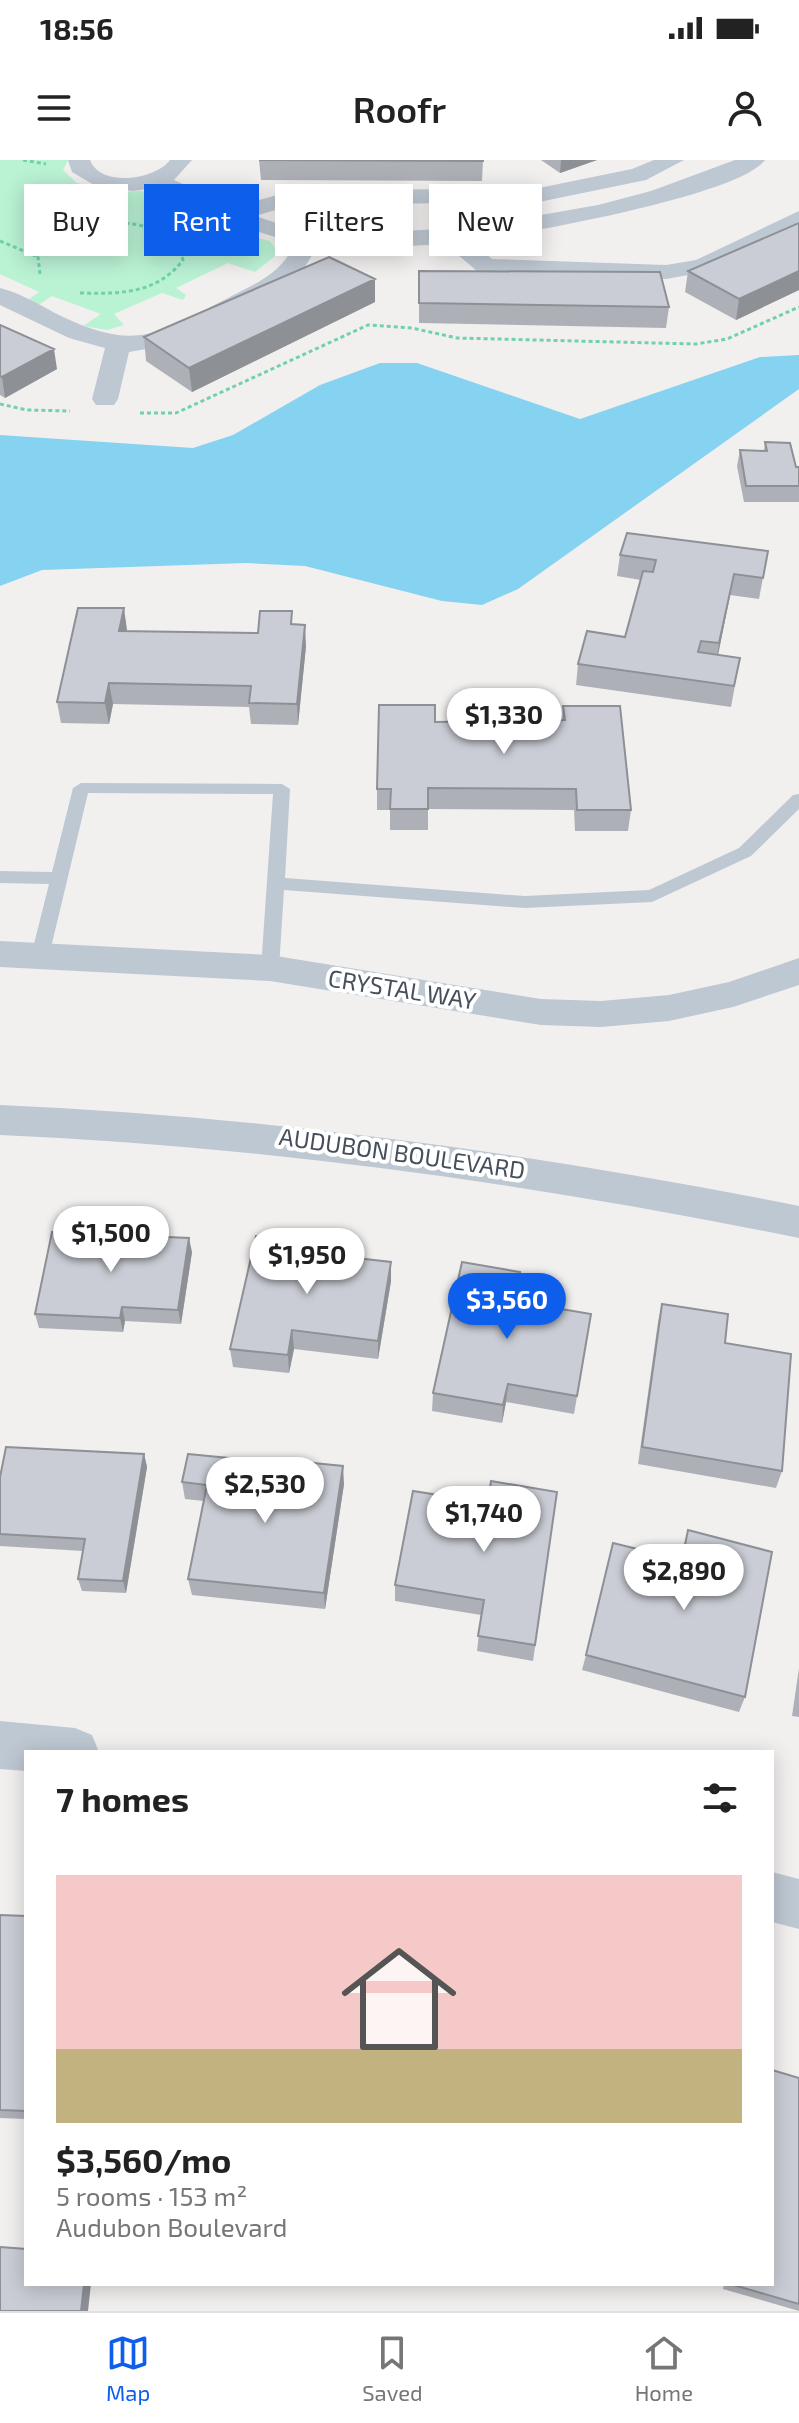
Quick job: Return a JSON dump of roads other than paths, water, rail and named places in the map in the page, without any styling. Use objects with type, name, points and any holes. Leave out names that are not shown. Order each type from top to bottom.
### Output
[{"type":"street","points":[[79,160],[80,167],[95,179],[125,184],[156,180],[177,168],[181,160]]},
{"type":"street","points":[[259,208],[295,197],[487,198],[548,194],[638,175],[673,160]]},
{"type":"street","points":[[542,222],[684,191],[754,160]]},
{"type":"street","points":[[156,180],[165,184]]},
{"type":"street","points":[[474,256],[486,266],[666,272],[702,266],[799,218]]},
{"type":"street","points":[[0,295],[92,339],[162,341],[284,279],[302,256]]},
{"type":"street","points":[[105,399],[119,342]]},
{"type":"street","name":"CRYSTAL WAY","points":[[0,954],[270,968],[541,1012],[601,1014],[669,1008],[720,997],[799,971]]},
{"type":"street","name":"AUDUBON BOULEVARD","points":[[0,1120],[265,1135],[455,1158],[648,1190],[799,1222]]},
{"type":"street","points":[[0,1745],[54,1750]]},
{"type":"street","points":[[774,1898],[799,1904]]},
{"type":"lane","points":[[40,956],[81,788],[282,789],[270,968]]},
{"type":"lane","points":[[276,883],[525,902],[652,896],[745,852],[799,799]]},
{"type":"lane","points":[[0,877],[59,878]]},
{"type":"water","points":[[799,355],[799,389],[518,589],[482,605],[442,601],[305,566],[246,563],[42,570],[0,586],[0,435],[193,448],[233,435],[320,385],[380,363],[417,363],[580,419],[760,357]]}]
